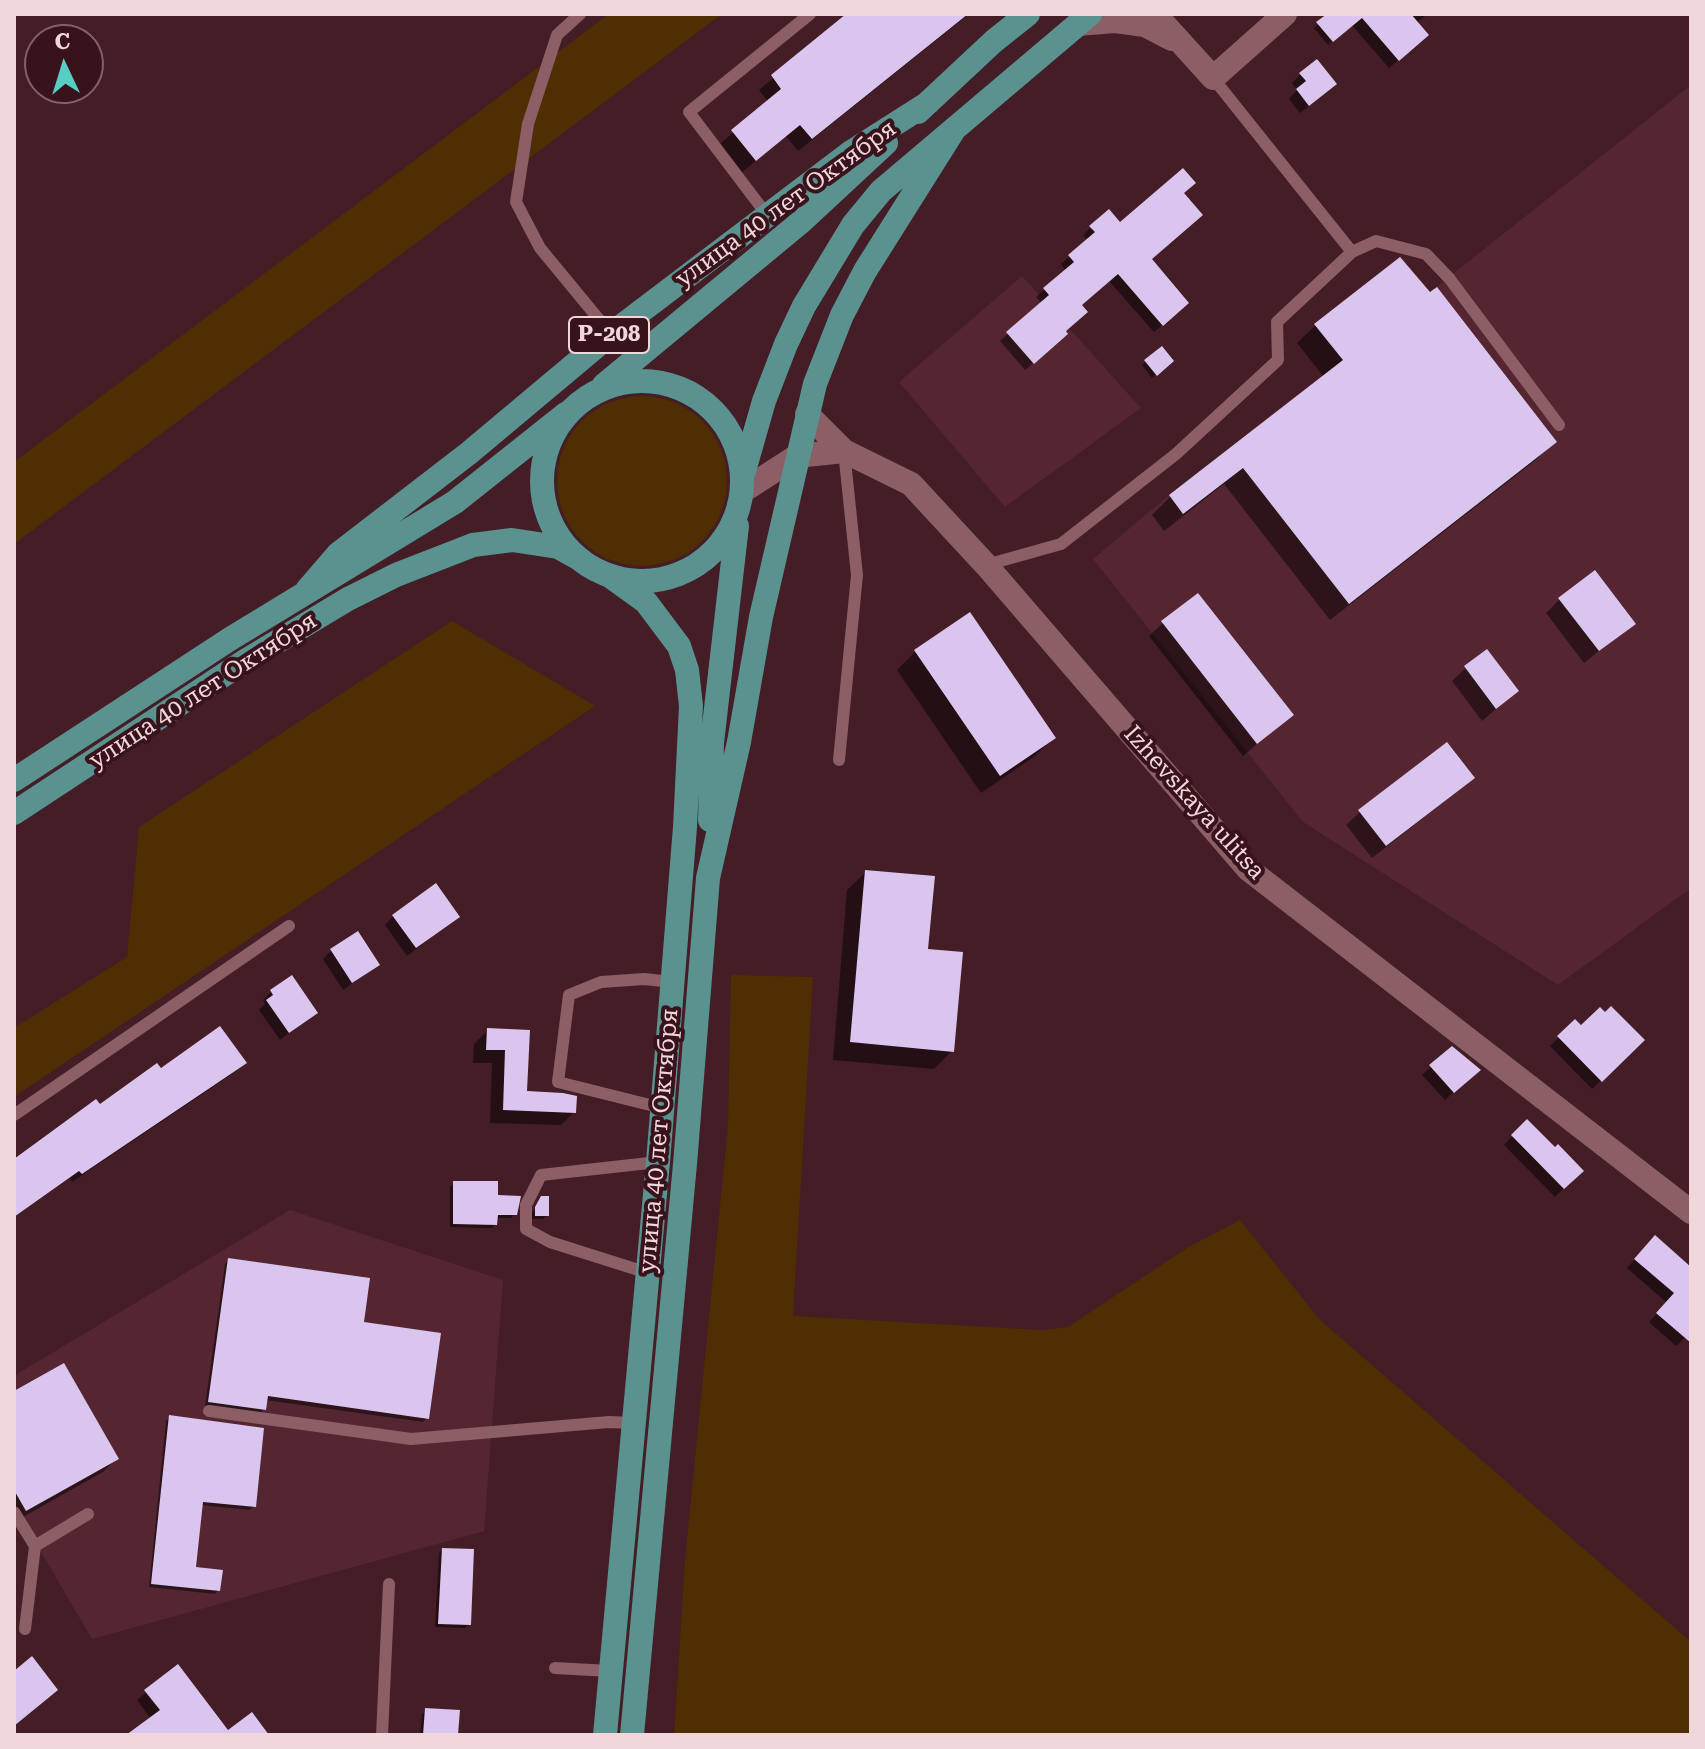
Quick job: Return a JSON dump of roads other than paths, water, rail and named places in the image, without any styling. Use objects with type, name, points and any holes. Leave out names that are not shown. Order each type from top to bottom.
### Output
[{"type":"main road","points":[[928,103],[994,41],[1028,14]]},
{"type":"main road","name":"улица 40 лет Октября","points":[[610,576],[627,580],[663,579],[697,565],[723,541],[742,491],[764,401],[786,344],[804,306],[853,225],[881,191],[1084,19]]},
{"type":"main road","name":"улица 40 лет Октября","points":[[307,590],[338,554],[469,453],[611,334],[851,152],[928,103]]},
{"type":"main road","name":"улица 40 лет Октября","points":[[14,780],[307,590],[455,502],[596,391],[802,221],[928,103]]},
{"type":"main road","name":"улица 40 лет Октября","points":[[632,1735],[708,878],[739,742],[761,617],[807,414],[820,371],[853,293],[955,128]]},
{"type":"main road","name":"улица 40 лет Октября","points":[[596,391],[613,384],[648,380],[666,383],[699,397],[719,416],[734,438],[742,491]]},
{"type":"main road","name":"улица 40 лет Октября","points":[[567,413],[549,444],[542,479],[548,515],[566,545],[578,558]]},
{"type":"main road","points":[[708,878],[712,743],[742,491]]},
{"type":"main road","name":"улица 40 лет Октября","points":[[14,813],[245,661],[348,599],[396,575],[473,545],[512,540],[558,547],[610,576],[646,602],[679,646],[687,670],[691,706],[689,759],[658,1162],[605,1735]]},
{"type":"street","points":[[1155,14],[1213,78],[1285,14]]},
{"type":"street","points":[[1178,14],[1188,48]]},
{"type":"street","points":[[1084,19],[1145,25],[1188,48]]},
{"type":"street","name":"Izhevskaya ulitsa","points":[[807,414],[844,451],[911,484],[986,565],[1248,869],[1691,1212]]},
{"type":"street","points":[[742,491],[797,456],[844,451]]},
{"type":"lane","points":[[580,14],[557,35],[528,124],[516,202],[540,248],[611,334]]},
{"type":"lane","points":[[767,215],[689,112],[810,14]]},
{"type":"lane","points":[[1213,78],[1352,252]]},
{"type":"lane","points":[[986,565],[1061,544],[1176,454],[1278,360],[1277,322],[1352,252],[1376,241],[1426,254],[1449,278],[1559,425]]},
{"type":"lane","points":[[839,760],[857,575],[844,451]]},
{"type":"lane","points":[[14,1115],[289,926]]},
{"type":"lane","points":[[662,1108],[558,1082],[569,995],[601,982],[644,979],[672,982]]},
{"type":"lane","points":[[648,1273],[550,1242],[526,1229],[526,1205],[541,1175],[658,1162]]},
{"type":"lane","points":[[209,1411],[411,1439],[609,1422],[634,1423]]},
{"type":"lane","points":[[14,1512],[35,1546],[25,1629]]},
{"type":"lane","points":[[35,1546],[88,1514]]},
{"type":"lane","points":[[382,1735],[389,1584]]},
{"type":"lane","points":[[555,1668],[610,1671]]}]
